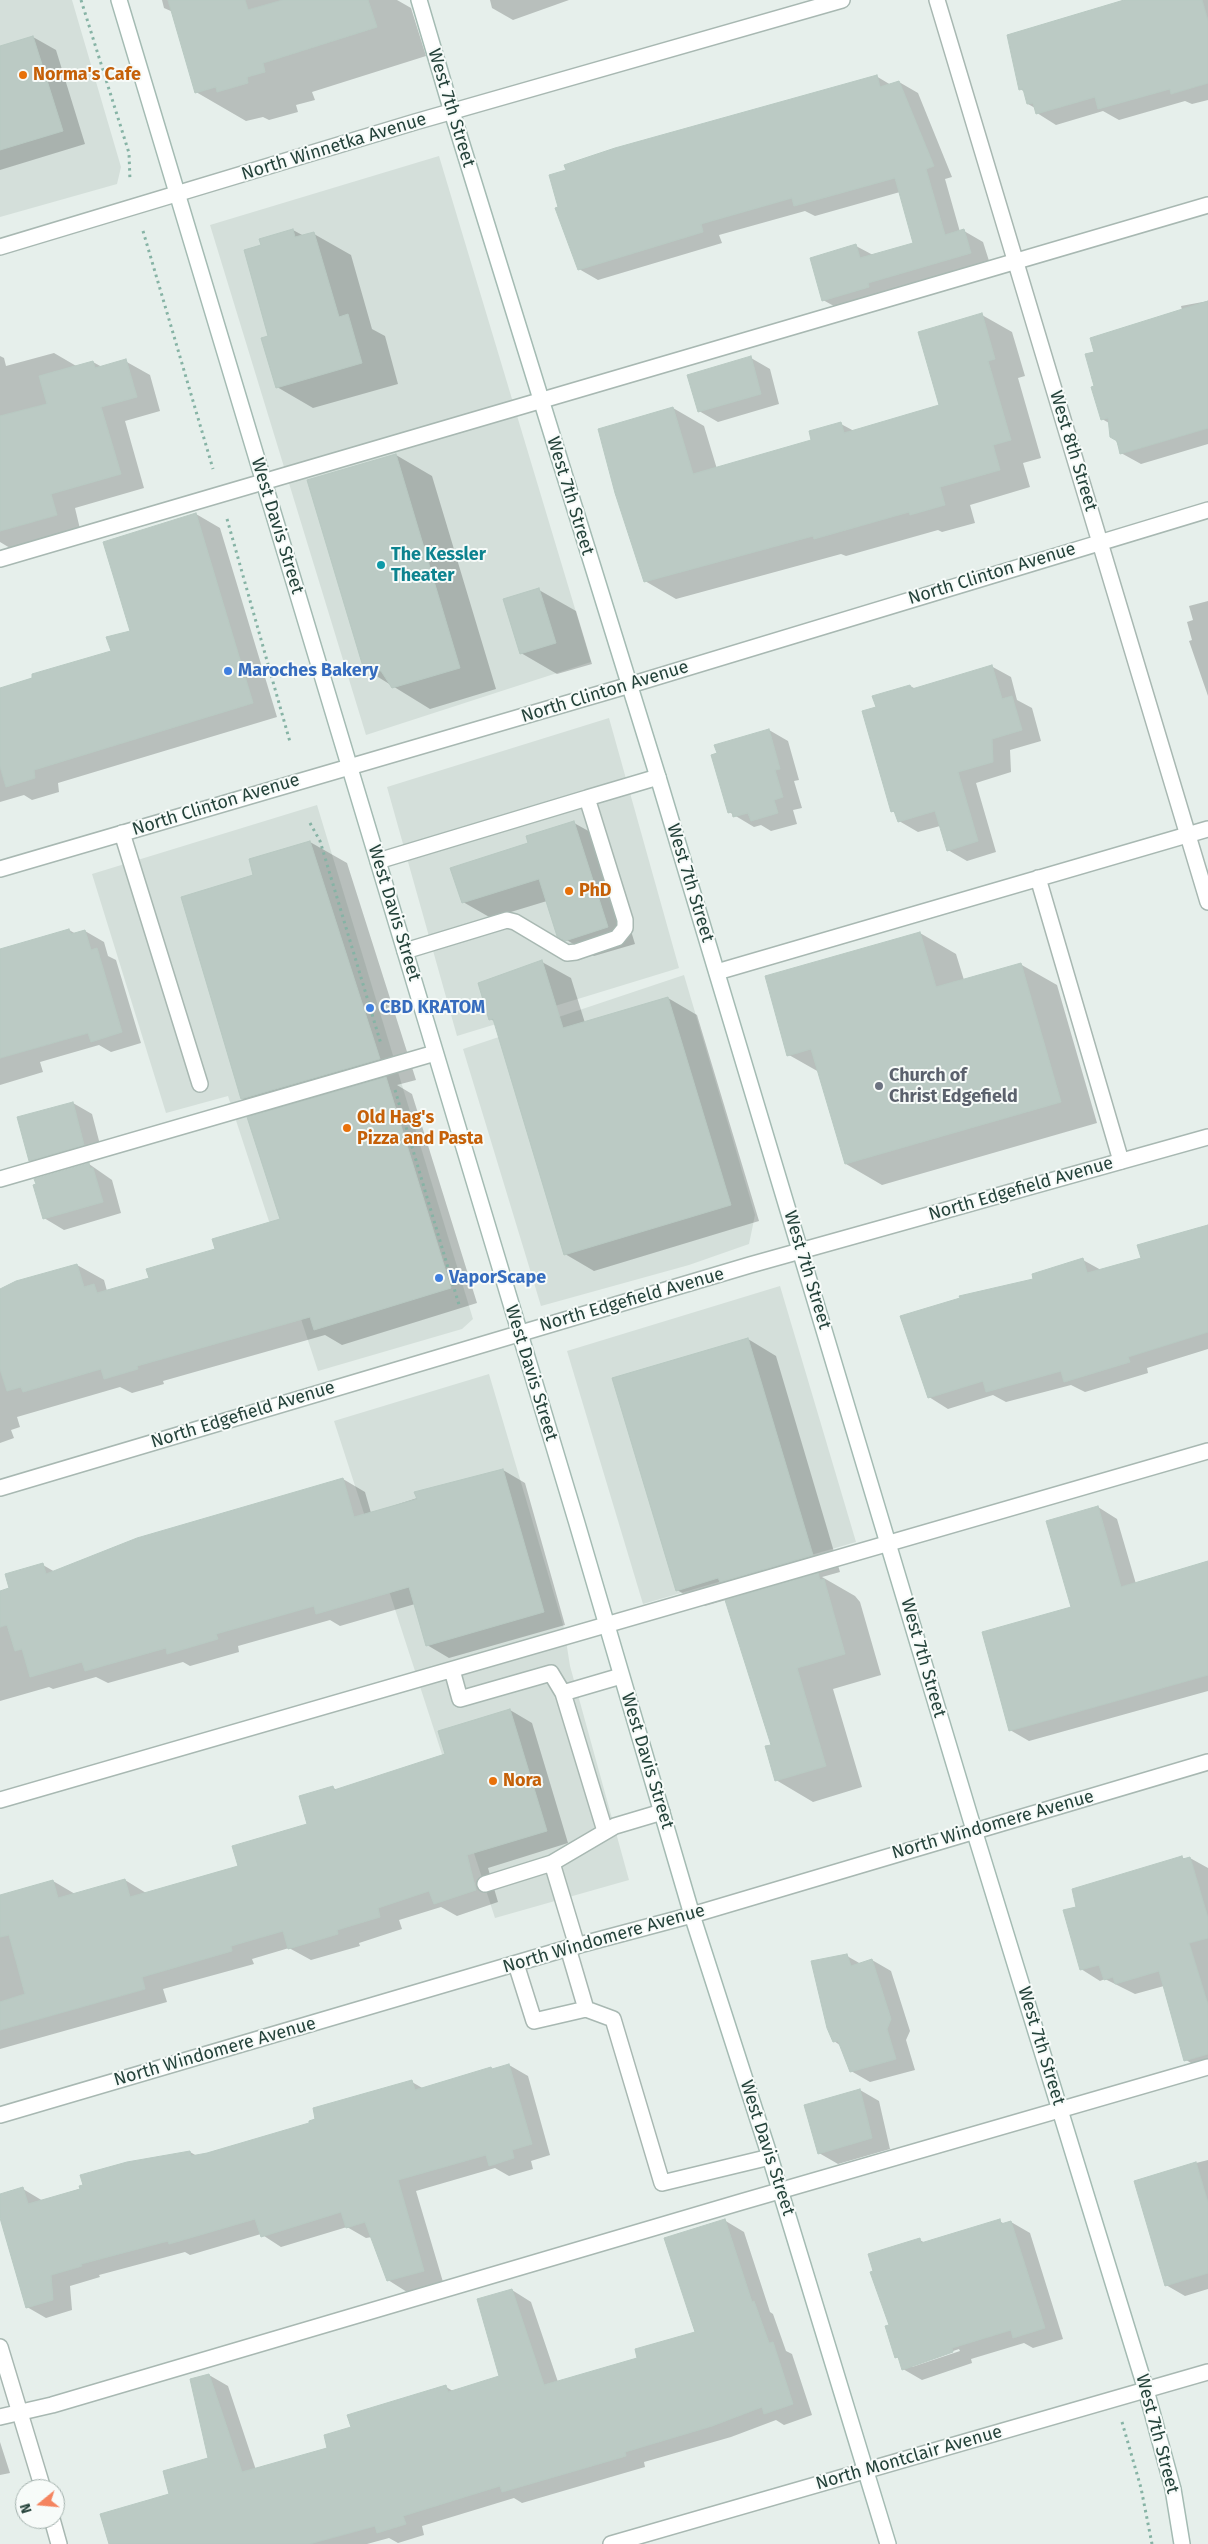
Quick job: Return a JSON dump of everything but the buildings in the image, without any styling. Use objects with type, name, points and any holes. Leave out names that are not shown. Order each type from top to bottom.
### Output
[{"type":"street","name":"West Davis Street","points":[[119,0],[692,1915],[781,2191],[888,2544]]},
{"type":"street","name":"West 7th Street","points":[[419,0],[540,399],[630,685],[974,1830],[1146,2390],[1173,2489],[1182,2544]]},
{"type":"street","name":"North Winnetka Avenue","points":[[0,247],[452,112],[842,0]]},
{"type":"street","name":"West 8th Street","points":[[937,0],[1208,902]]},
{"type":"street","points":[[0,559],[540,399],[1208,205]]},
{"type":"street","name":"North Clinton Avenue","points":[[0,869],[349,765],[630,685],[1100,541],[1208,510]]},
{"type":"street","points":[[378,861],[658,778]]},
{"type":"street","points":[[405,952],[501,920],[515,922],[568,953],[584,950],[617,938],[622,934],[625,920],[587,798]]},
{"type":"street","points":[[717,972],[1208,829]]},
{"type":"street","points":[[122,833],[200,1084]]},
{"type":"street","points":[[1038,878],[1121,1161]]},
{"type":"street","points":[[0,1179],[435,1053]]},
{"type":"street","name":"North Edgefield Avenue","points":[[0,1488],[801,1251],[1208,1137]]},
{"type":"street","points":[[0,1800],[1208,1451]]},
{"type":"street","points":[[452,1670],[460,1699],[550,1672],[564,1693],[604,1832]]},
{"type":"street","points":[[564,1693],[621,1676]]},
{"type":"street","name":"North Windomere Avenue","points":[[0,2115],[573,1947],[692,1915],[1208,1762]]},
{"type":"street","points":[[485,1884],[552,1863],[604,1832],[662,1812]]},
{"type":"street","points":[[552,1863],[586,2008]]},
{"type":"street","points":[[516,1964],[534,2021],[586,2008],[613,2019],[662,2183],[770,2156]]},
{"type":"street","points":[[0,2417],[62,2402],[1060,2109],[1208,2068]]},
{"type":"street","points":[[0,2347],[40,2479]]},
{"type":"street","name":"North Montclair Avenue","points":[[611,2544],[865,2469],[1208,2372]]},
{"type":"street","points":[[55,2529],[59,2544]]},
{"type":"path","points":[[82,0],[129,153],[130,178]]},
{"type":"path","points":[[1114,2400],[1141,2488],[1152,2544]]},
{"type":"shaded area","points":[[0,0],[72,0],[121,167],[117,184],[0,217]]},
{"type":"shaded area","points":[[439,156],[591,662],[366,735],[210,225]]},
{"type":"shaded area","points":[[609,718],[679,968],[457,1036],[387,787]]},
{"type":"shaded area","points":[[317,805],[473,1319],[462,1329],[318,1371],[228,1096],[166,1113],[92,874]]},
{"type":"shaded area","points":[[684,975],[755,1215],[749,1244],[689,1265],[541,1306],[463,1049]]},
{"type":"shaded area","points":[[780,1286],[856,1542],[643,1604],[567,1351]]},
{"type":"shaded area","points":[[489,1374],[564,1628],[570,1666],[629,1880],[495,1918],[334,1421]]},
{"type":"place","name":"Norma's Cafe","points":[[23,75]]},
{"type":"place","name":"The Kessler Theater","points":[[381,565]]},
{"type":"place","name":"Maroches Bakery","points":[[228,671]]},
{"type":"place","name":"PhD","points":[[569,891]]},
{"type":"place","name":"CBD KRATOM","points":[[370,1008]]},
{"type":"place","name":"Church of Christ Edgefield","points":[[879,1086]]},
{"type":"place","name":"Old Hag's Pizza and Pasta","points":[[347,1128]]},
{"type":"place","name":"VaporScape","points":[[439,1278]]},
{"type":"place","name":"Nora","points":[[493,1781]]}]
